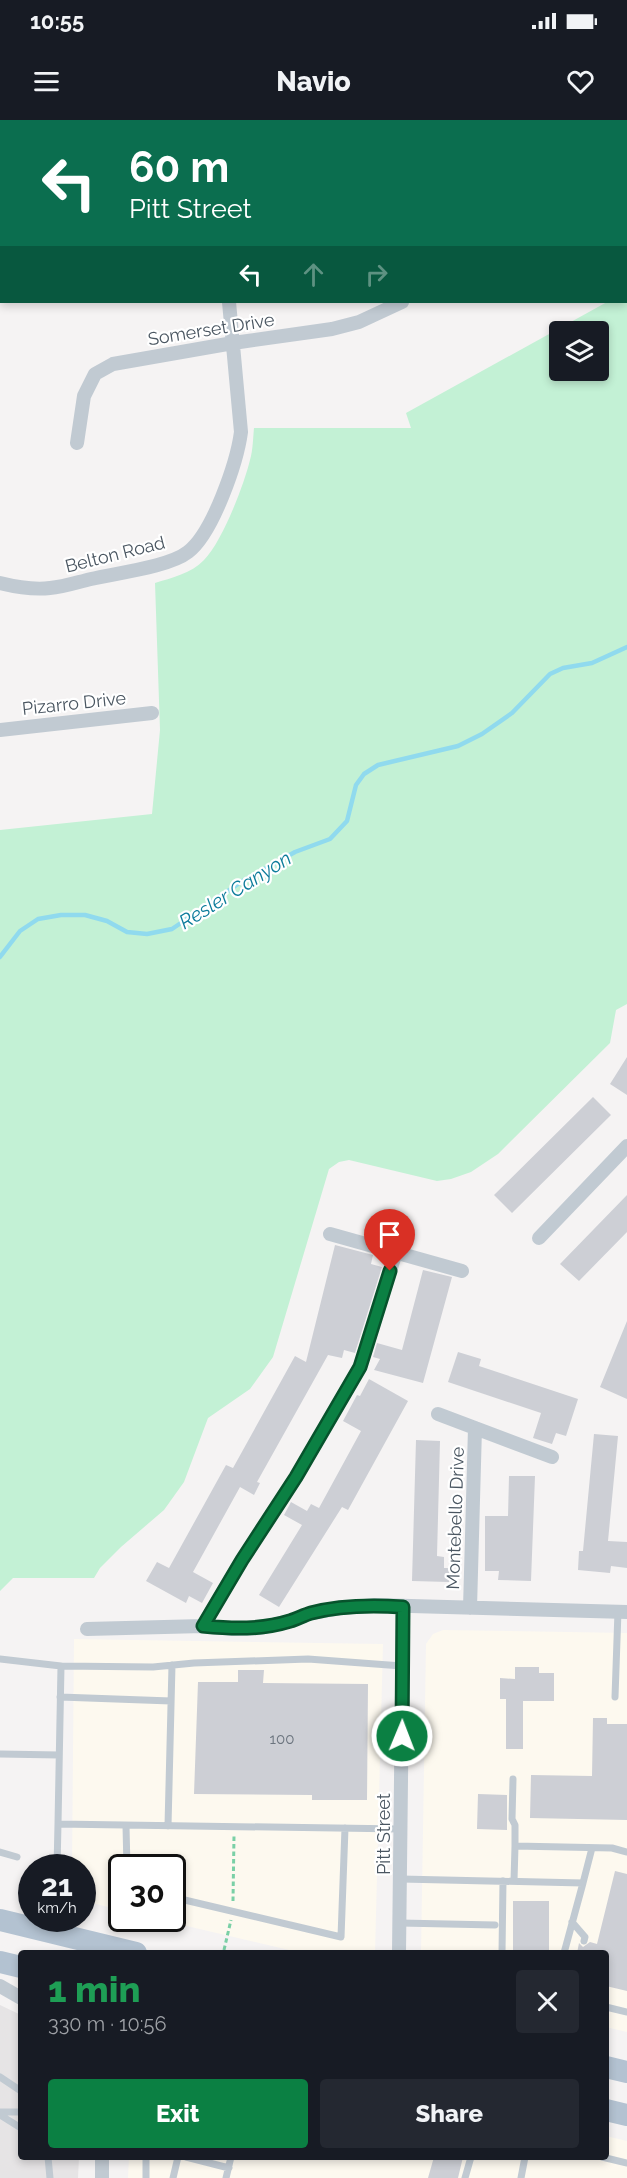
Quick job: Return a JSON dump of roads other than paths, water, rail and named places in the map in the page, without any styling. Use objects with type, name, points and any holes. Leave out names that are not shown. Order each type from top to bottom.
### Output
[{"type":"main road","points":[[0,1920],[53,1937],[120,1950]]},
{"type":"main road","points":[[0,1962],[18,1966]]},
{"type":"main road","points":[[609,2068],[627,2072]]},
{"type":"main road","points":[[609,2111],[627,2115]]},
{"type":"street","name":"Belton Road","points":[[0,584],[50,588],[169,562],[187,553],[202,539],[231,475],[241,432],[229,303]]},
{"type":"street","name":"Somerset Drive","points":[[77,443],[84,396],[95,374],[112,364],[341,327],[359,322],[400,303]]},
{"type":"street","name":"Pizarro Drive","points":[[0,729],[152,713]]},
{"type":"street","points":[[539,1238],[627,1146]]},
{"type":"street","points":[[330,1234],[462,1271]]},
{"type":"street","points":[[203,1626],[242,1560],[296,1477],[360,1367],[396,1252]]},
{"type":"street","name":"Montebello Drive","points":[[438,1414],[552,1457]]},
{"type":"street","name":"Montebello Drive","points":[[470,1608],[475,1428]]},
{"type":"street","points":[[87,1629],[203,1626],[234,1629],[260,1628],[311,1613],[375,1605],[622,1612]]},
{"type":"street","name":"Pitt Street","points":[[399,1950],[403,1607]]},
{"type":"street","points":[[0,1986],[18,1996]]},
{"type":"street","points":[[102,2160],[102,2178]]},
{"type":"lane","points":[[615,1697],[622,1612]]},
{"type":"lane","points":[[0,1659],[61,1666],[153,1667],[308,1659],[402,1666]]},
{"type":"lane","points":[[168,1826],[171,1665]]},
{"type":"lane","points":[[57,1854],[61,1666]]},
{"type":"lane","points":[[60,1697],[171,1701]]},
{"type":"lane","points":[[0,1754],[59,1755]]},
{"type":"lane","points":[[513,1779],[514,1881]]},
{"type":"lane","points":[[58,1824],[401,1829]]},
{"type":"lane","points":[[126,1826],[127,1854]]},
{"type":"lane","points":[[186,1900],[341,1937],[345,1828]]},
{"type":"lane","points":[[515,1846],[612,1848],[627,1852]]},
{"type":"lane","points":[[565,1950],[591,1848]]},
{"type":"lane","points":[[0,1852],[17,1857]]},
{"type":"lane","points":[[401,1879],[583,1883]]},
{"type":"lane","points":[[502,1950],[503,1881]]},
{"type":"lane","points":[[572,1922],[585,1937],[584,1941]]},
{"type":"lane","points":[[400,1923],[495,1924]]},
{"type":"lane","points":[[609,2008],[627,2012]]},
{"type":"lane","points":[[0,2077],[18,2089]]},
{"type":"lane","points":[[0,2114],[18,2112]]},
{"type":"lane","points":[[0,2114],[18,2126]]},
{"type":"lane","points":[[609,2159],[627,2163]]},
{"type":"lane","points":[[48,2160],[50,2178]]},
{"type":"lane","points":[[146,2160],[146,2178]]},
{"type":"lane","points":[[173,2178],[177,2160]]},
{"type":"lane","points":[[198,2160],[229,2168]]},
{"type":"lane","points":[[226,2178],[230,2160]]},
{"type":"lane","points":[[465,2178],[470,2160]]},
{"type":"lane","points":[[521,2178],[524,2160]]},
{"type":"waterway","name":"Resler Canyon","points":[[0,957],[20,931],[38,919],[61,915],[85,915],[107,921],[127,932],[147,934],[172,929],[241,882],[295,852],[330,839],[347,821],[356,785],[364,774],[378,765],[458,746],[482,734],[512,713],[550,674],[563,668],[592,663],[627,647]]}]
